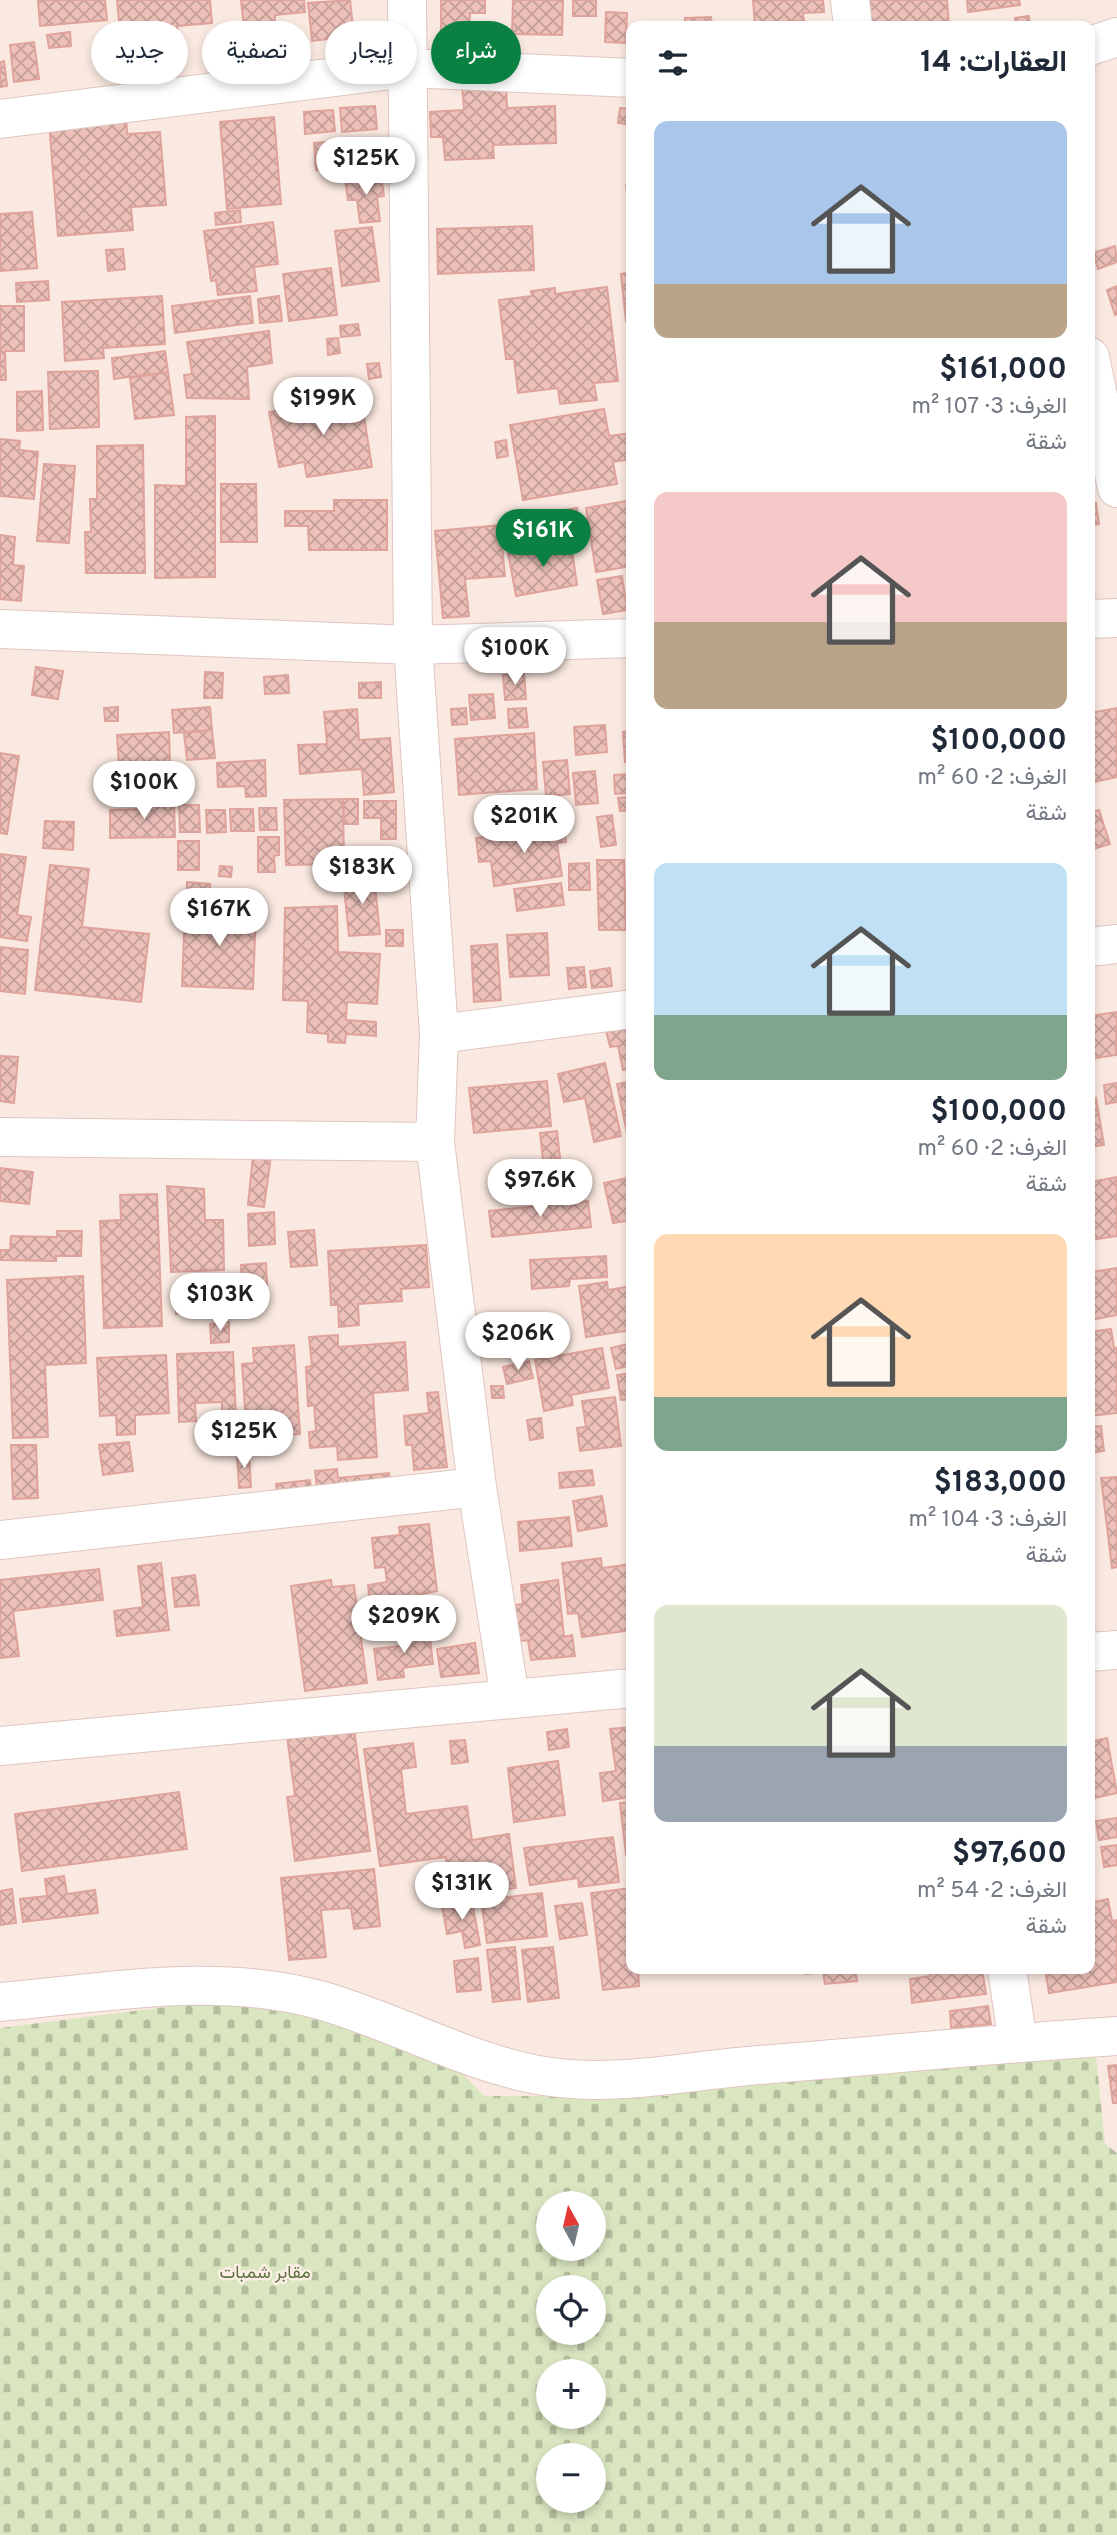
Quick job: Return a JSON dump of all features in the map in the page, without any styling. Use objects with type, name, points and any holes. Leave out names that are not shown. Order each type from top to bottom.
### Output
[{"type":"street","points":[[407,0],[407,21]]},
{"type":"street","points":[[850,0],[852,21]]},
{"type":"street","points":[[1095,44],[1117,37]]},
{"type":"street","points":[[417,68],[626,78]]},
{"type":"street","points":[[0,119],[325,78]]},
{"type":"street","points":[[407,84],[414,645],[439,1034],[435,1142],[477,1487],[510,1698]]},
{"type":"street","points":[[1095,381],[1117,488]]},
{"type":"street","points":[[1095,619],[1117,618]]},
{"type":"street","points":[[0,629],[414,645],[626,638]]},
{"type":"street","points":[[1095,946],[1117,944]]},
{"type":"street","points":[[439,1034],[626,1010]]},
{"type":"street","points":[[0,1137],[435,1142]]},
{"type":"street","points":[[0,1540],[477,1487]]},
{"type":"street","points":[[1095,1652],[1117,1650]]},
{"type":"street","points":[[0,1746],[626,1688]]},
{"type":"street","points":[[1008,1974],[1018,2043]]},
{"type":"street","points":[[0,2002],[204,1984],[268,1989],[397,2025],[468,2055],[544,2076],[633,2081],[703,2070],[1117,2036]]},
{"type":"green space","name":"مقابر شمبات","points":[[245,1997],[376,2024],[455,2066],[484,2096],[669,2096],[670,2083],[1096,2056],[1105,2144],[1117,2153],[1117,2535],[0,2535],[0,2028]]},
{"type":"building","points":[[38,0],[105,0],[107,20],[40,26]]},
{"type":"building","points":[[117,0],[210,0],[212,21],[202,21],[202,24],[188,25],[188,21],[119,21]]},
{"type":"building","points":[[241,0],[304,0],[305,12],[275,15],[275,21],[243,21]]},
{"type":"building","points":[[350,0],[352,21],[325,21],[325,39],[312,41],[308,3]]},
{"type":"building","points":[[441,0],[485,0],[485,13],[470,13],[470,21],[441,21]]},
{"type":"building","points":[[513,0],[563,0],[562,35],[521,34],[521,21],[512,21]]},
{"type":"building","points":[[573,0],[596,0],[596,16],[573,16]]},
{"type":"building","points":[[753,0],[823,0],[824,12],[803,13],[804,21],[755,21]]},
{"type":"building","points":[[867,0],[947,0],[949,21],[869,21]]},
{"type":"building","points":[[967,0],[1019,0],[1020,5],[968,12]]},
{"type":"building","points":[[606,12],[627,13],[626,43],[605,42]]},
{"type":"building","points":[[1029,16],[1030,21],[1015,21],[1015,18]]},
{"type":"building","points":[[711,17],[711,21],[685,21],[685,18]]},
{"type":"building","points":[[70,32],[71,46],[49,48],[47,35]]},
{"type":"building","points":[[34,42],[39,79],[14,82],[10,45]]},
{"type":"building","points":[[4,61],[7,86],[0,87],[0,62]]},
{"type":"building","points":[[506,84],[507,108],[555,106],[556,143],[493,145],[494,158],[445,160],[443,137],[431,137],[430,112],[464,110],[462,85]]},
{"type":"building","points":[[375,106],[377,129],[342,132],[340,108]]},
{"type":"building","points":[[620,108],[626,108],[626,124],[618,123]]},
{"type":"building","points":[[333,110],[335,131],[305,134],[304,112]]},
{"type":"building","points":[[126,114],[127,134],[160,132],[166,205],[131,207],[133,230],[58,236],[49,121]]},
{"type":"building","points":[[274,117],[281,204],[227,209],[220,122]]},
{"type":"building","points":[[343,141],[345,168],[316,170],[314,143]]},
{"type":"building","points":[[382,145],[383,158],[368,159],[367,146]]},
{"type":"building","points":[[381,176],[384,196],[377,197],[380,221],[360,223],[357,200],[348,200],[345,180]]},
{"type":"building","points":[[240,210],[241,222],[216,225],[215,213]]},
{"type":"building","points":[[32,212],[37,268],[0,271],[0,214]]},
{"type":"building","points":[[273,222],[278,264],[254,267],[257,291],[218,295],[216,280],[211,281],[204,231]]},
{"type":"building","points":[[532,226],[534,270],[438,274],[437,229]]},
{"type":"building","points":[[372,227],[379,281],[342,286],[335,231]]},
{"type":"building","points":[[1115,246],[1117,262],[1098,269],[1095,252]]},
{"type":"building","points":[[123,249],[125,269],[108,271],[106,250]]},
{"type":"building","points":[[331,268],[337,315],[289,321],[283,274]]},
{"type":"building","points":[[626,273],[626,321],[621,274]]},
{"type":"building","points":[[48,281],[49,300],[17,302],[16,283]]},
{"type":"building","points":[[1117,286],[1117,314],[1115,315],[1107,290]]},
{"type":"building","points":[[607,287],[618,381],[594,383],[597,400],[560,404],[558,388],[518,393],[514,359],[506,359],[499,300],[532,296],[531,291],[555,288],[555,294]]},
{"type":"building","points":[[162,296],[165,344],[103,348],[104,358],[65,361],[62,302]]},
{"type":"building","points":[[250,296],[253,323],[175,333],[172,306]]},
{"type":"building","points":[[279,296],[282,321],[260,323],[258,299]]},
{"type":"building","points":[[0,306],[24,306],[24,351],[5,351],[6,380],[0,380]]},
{"type":"building","points":[[358,324],[360,335],[341,337],[340,326]]},
{"type":"building","points":[[269,331],[272,363],[247,367],[249,399],[187,398],[184,375],[192,374],[187,342]]},
{"type":"building","points":[[338,338],[340,353],[328,355],[327,339]]},
{"type":"building","points":[[165,351],[168,372],[114,379],[112,358]]},
{"type":"building","points":[[379,363],[381,377],[369,379],[367,364]]},
{"type":"building","points":[[98,371],[99,427],[50,429],[48,372]]},
{"type":"building","points":[[168,372],[174,415],[135,419],[130,378]]},
{"type":"building","points":[[42,391],[43,430],[17,431],[17,392]]},
{"type":"building","points":[[361,397],[372,467],[307,477],[304,462],[279,467],[269,412]]},
{"type":"building","points":[[604,409],[609,436],[626,434],[626,460],[613,462],[617,484],[523,500],[510,425]]},
{"type":"building","points":[[215,416],[215,577],[155,578],[155,485],[186,486],[186,417]]},
{"type":"building","points":[[0,439],[20,441],[19,450],[38,452],[34,499],[0,496]]},
{"type":"building","points":[[506,440],[508,456],[497,458],[495,442]]},
{"type":"building","points":[[143,445],[145,573],[86,573],[85,532],[91,532],[90,499],[97,499],[97,446]]},
{"type":"building","points":[[44,464],[75,466],[69,543],[37,541]]},
{"type":"building","points":[[221,484],[256,484],[257,542],[221,542]]},
{"type":"building","points":[[334,500],[387,500],[387,550],[309,550],[308,526],[285,526],[285,511],[334,511]]},
{"type":"building","points":[[626,501],[626,567],[596,572],[586,508]]},
{"type":"building","points":[[1095,503],[1099,524],[1095,525]]},
{"type":"building","points":[[577,508],[580,527],[568,528],[569,535],[527,541],[523,517]]},
{"type":"building","points":[[512,524],[513,545],[502,546],[505,576],[465,579],[469,616],[443,618],[435,531]]},
{"type":"building","points":[[0,535],[15,537],[13,565],[24,566],[21,601],[0,599]]},
{"type":"building","points":[[571,543],[577,585],[516,596],[508,553]]},
{"type":"building","points":[[622,576],[626,610],[603,614],[597,580]]},
{"type":"building","points":[[36,667],[63,671],[58,699],[32,695]]},
{"type":"building","points":[[205,672],[223,673],[222,698],[204,698]]},
{"type":"building","points":[[524,673],[526,699],[505,700],[503,675]]},
{"type":"building","points":[[288,675],[289,693],[265,694],[264,677]]},
{"type":"building","points":[[381,682],[381,698],[359,698],[359,683]]},
{"type":"building","points":[[493,694],[495,718],[471,720],[469,695]]},
{"type":"building","points":[[118,707],[118,721],[105,721],[104,708]]},
{"type":"building","points":[[210,707],[212,730],[174,733],[172,710]]},
{"type":"building","points":[[466,708],[467,724],[452,725],[451,709]]},
{"type":"building","points":[[526,708],[528,727],[509,728],[508,709]]},
{"type":"building","points":[[1117,708],[1117,777],[1095,782],[1095,712]]},
{"type":"building","points":[[357,709],[359,740],[390,738],[394,792],[364,795],[362,769],[300,774],[298,745],[327,744],[324,712]]},
{"type":"building","points":[[605,725],[607,752],[576,755],[574,727]]},
{"type":"building","points":[[212,730],[215,758],[187,760],[184,733]]},
{"type":"building","points":[[169,732],[171,793],[121,796],[117,735]]},
{"type":"building","points":[[623,732],[626,732],[625,762]]},
{"type":"building","points":[[534,733],[537,789],[459,795],[455,739]]},
{"type":"building","points":[[0,753],[19,756],[7,834],[0,833]]},
{"type":"building","points":[[265,760],[266,796],[246,797],[245,786],[218,787],[217,763]]},
{"type":"building","points":[[567,760],[570,794],[546,796],[543,762]]},
{"type":"building","points":[[595,771],[598,803],[576,805],[573,773]]},
{"type":"building","points":[[626,774],[626,793],[615,794],[614,775]]},
{"type":"building","points":[[626,797],[626,810],[620,811],[618,798]]},
{"type":"building","points":[[343,799],[358,799],[358,824],[344,824]]},
{"type":"building","points":[[343,799],[344,864],[286,865],[284,800]]},
{"type":"building","points":[[174,800],[175,837],[110,838],[110,810],[144,809],[144,801]]},
{"type":"building","points":[[364,801],[396,801],[396,839],[381,839],[381,818],[364,818]]},
{"type":"building","points":[[179,805],[199,805],[200,832],[180,832]]},
{"type":"building","points":[[259,808],[276,808],[277,830],[260,830]]},
{"type":"building","points":[[230,809],[253,809],[254,831],[231,831]]},
{"type":"building","points":[[206,810],[225,810],[226,832],[207,833]]},
{"type":"building","points":[[1099,810],[1110,844],[1095,848],[1095,811]]},
{"type":"building","points":[[612,815],[616,845],[601,847],[597,817]]},
{"type":"building","points":[[45,821],[74,822],[73,850],[43,848]]},
{"type":"building","points":[[563,822],[566,842],[557,843],[562,876],[494,886],[491,861],[479,862],[476,838],[500,835],[501,841],[527,837],[526,827]]},
{"type":"building","points":[[258,837],[279,837],[279,855],[274,856],[275,872],[258,872]]},
{"type":"building","points":[[178,841],[199,841],[199,870],[178,870]]},
{"type":"building","points":[[0,854],[26,857],[17,915],[31,917],[27,941],[0,937]]},
{"type":"building","points":[[597,860],[624,860],[626,930],[599,930]]},
{"type":"building","points":[[589,863],[590,890],[569,890],[569,864]]},
{"type":"building","points":[[50,865],[89,869],[82,927],[149,934],[141,1002],[35,990]]},
{"type":"building","points":[[220,866],[232,867],[231,877],[219,876]]},
{"type":"building","points":[[374,875],[380,934],[349,936],[343,878]]},
{"type":"building","points":[[187,882],[210,884],[209,902],[187,901]]},
{"type":"building","points":[[561,883],[564,905],[517,911],[514,889]]},
{"type":"building","points":[[337,906],[338,952],[380,954],[377,1004],[347,1002],[346,1020],[376,1022],[376,1036],[346,1034],[345,1043],[328,1042],[328,1034],[307,1032],[308,1001],[283,1000],[285,908]]},
{"type":"building","points":[[185,908],[256,911],[253,989],[182,986]]},
{"type":"building","points":[[386,930],[403,930],[403,946],[386,946]]},
{"type":"building","points":[[547,933],[549,975],[510,977],[507,935]]},
{"type":"building","points":[[497,944],[501,1000],[474,1002],[471,946]]},
{"type":"building","points":[[0,947],[28,950],[25,994],[0,991]]},
{"type":"building","points":[[584,967],[586,987],[569,989],[567,968]]},
{"type":"building","points":[[610,968],[612,986],[592,988],[590,971]]},
{"type":"building","points":[[1117,1012],[1116,1055],[1095,1058],[1095,1015]]},
{"type":"building","points":[[626,1025],[626,1069],[623,1070],[618,1046],[610,1047],[606,1030]]},
{"type":"building","points":[[0,1056],[18,1057],[14,1103],[0,1101]]},
{"type":"building","points":[[605,1063],[621,1136],[594,1142],[585,1098],[564,1102],[558,1074]]},
{"type":"building","points":[[547,1081],[551,1126],[474,1133],[469,1088]]},
{"type":"building","points":[[626,1082],[626,1128],[617,1084]]},
{"type":"building","points":[[1117,1083],[1117,1102],[1106,1104],[1104,1085]]},
{"type":"building","points":[[1095,1098],[1104,1145],[1095,1146]]},
{"type":"building","points":[[557,1131],[560,1158],[543,1160],[540,1133]]},
{"type":"building","points":[[253,1155],[271,1156],[264,1207],[248,1205]]},
{"type":"building","points":[[0,1168],[33,1172],[29,1204],[0,1201]]},
{"type":"building","points":[[551,1176],[553,1195],[535,1198],[532,1179]]},
{"type":"building","points":[[1117,1177],[1117,1236],[1095,1239],[1095,1181]]},
{"type":"building","points":[[626,1178],[626,1221],[613,1223],[604,1183]]},
{"type":"building","points":[[167,1186],[204,1189],[205,1220],[223,1220],[224,1270],[171,1272]]},
{"type":"building","points":[[157,1194],[162,1326],[104,1328],[100,1221],[121,1220],[120,1195]]},
{"type":"building","points":[[588,1201],[591,1227],[492,1237],[489,1211]]},
{"type":"building","points":[[274,1212],[275,1244],[249,1246],[248,1214]]},
{"type":"building","points":[[314,1230],[317,1265],[291,1267],[288,1232]]},
{"type":"building","points":[[57,1231],[82,1231],[81,1256],[56,1256],[56,1261],[0,1260],[1,1250],[10,1250],[11,1236],[57,1237]]},
{"type":"building","points":[[426,1245],[429,1287],[401,1289],[402,1301],[358,1304],[359,1325],[339,1327],[338,1305],[331,1305],[328,1251]]},
{"type":"building","points":[[606,1256],[607,1277],[570,1279],[569,1286],[532,1289],[530,1260]]},
{"type":"building","points":[[266,1263],[267,1285],[242,1286],[241,1265]]},
{"type":"building","points":[[1117,1268],[1117,1315],[1095,1319],[1095,1272]]},
{"type":"building","points":[[83,1276],[86,1363],[45,1365],[48,1437],[13,1438],[7,1280]]},
{"type":"building","points":[[607,1282],[608,1290],[626,1287],[626,1331],[586,1337],[579,1286]]},
{"type":"building","points":[[190,1297],[191,1312],[176,1314],[175,1298]]},
{"type":"building","points":[[229,1322],[229,1342],[211,1343],[210,1324]]},
{"type":"building","points":[[1111,1329],[1114,1348],[1117,1348],[1117,1413],[1095,1415],[1095,1331]]},
{"type":"building","points":[[338,1335],[338,1347],[405,1342],[408,1390],[373,1393],[377,1457],[338,1460],[337,1446],[310,1448],[309,1432],[316,1431],[314,1405],[308,1406],[306,1367],[312,1366],[309,1337]]},
{"type":"building","points":[[626,1344],[626,1366],[616,1369],[611,1348]]},
{"type":"building","points":[[294,1345],[300,1434],[247,1438],[242,1364],[254,1363],[253,1348]]},
{"type":"building","points":[[602,1348],[609,1388],[571,1395],[573,1405],[544,1411],[535,1360]]},
{"type":"building","points":[[233,1352],[236,1417],[222,1417],[222,1402],[195,1403],[196,1421],[179,1422],[177,1354]]},
{"type":"building","points":[[166,1355],[169,1413],[135,1415],[135,1434],[117,1435],[116,1415],[100,1416],[97,1358]]},
{"type":"building","points":[[529,1361],[533,1378],[507,1384],[503,1367]]},
{"type":"building","points":[[626,1374],[626,1400],[621,1400],[617,1375]]},
{"type":"building","points":[[491,1386],[503,1386],[504,1398],[492,1398]]},
{"type":"building","points":[[438,1392],[447,1467],[414,1470],[412,1445],[406,1445],[404,1416],[429,1413],[427,1393]]},
{"type":"building","points":[[615,1397],[621,1446],[580,1451],[577,1428],[586,1427],[582,1401]]},
{"type":"building","points":[[541,1418],[543,1438],[530,1440],[527,1420]]},
{"type":"building","points":[[1101,1426],[1104,1451],[1095,1452],[1095,1427]]},
{"type":"building","points":[[129,1442],[133,1471],[103,1475],[99,1445]]},
{"type":"building","points":[[11,1445],[36,1445],[38,1498],[13,1499]]},
{"type":"building","points":[[237,1453],[249,1453],[251,1487],[239,1488]]},
{"type":"building","points":[[337,1469],[338,1478],[389,1473],[391,1488],[318,1496],[315,1471]]},
{"type":"building","points":[[592,1470],[594,1485],[560,1488],[559,1473]]},
{"type":"building","points":[[1117,1477],[1117,1567],[1112,1568],[1101,1478]]},
{"type":"building","points":[[310,1480],[312,1499],[278,1503],[276,1484]]},
{"type":"building","points":[[602,1496],[607,1526],[578,1531],[573,1501]]},
{"type":"building","points":[[569,1517],[572,1546],[520,1551],[518,1522]]},
{"type":"building","points":[[429,1524],[437,1591],[370,1604],[368,1585],[387,1582],[385,1567],[375,1568],[372,1538],[400,1535],[399,1527]]},
{"type":"building","points":[[601,1558],[602,1568],[626,1565],[626,1631],[582,1637],[578,1613],[568,1614],[562,1563]]},
{"type":"building","points":[[161,1563],[169,1630],[117,1636],[114,1611],[143,1607],[138,1566]]},
{"type":"building","points":[[99,1569],[103,1600],[13,1611],[19,1656],[0,1658],[0,1580]]},
{"type":"building","points":[[195,1575],[199,1605],[175,1607],[172,1578]]},
{"type":"building","points":[[331,1580],[332,1587],[354,1585],[367,1683],[305,1691],[291,1586]]},
{"type":"building","points":[[558,1580],[564,1637],[572,1635],[575,1656],[531,1660],[528,1640],[513,1642],[508,1606],[523,1604],[521,1585]]},
{"type":"building","points":[[429,1629],[433,1664],[403,1668],[404,1677],[378,1680],[374,1649],[400,1646],[399,1633]]},
{"type":"building","points":[[475,1643],[479,1673],[441,1677],[437,1649]]},
{"type":"building","points":[[626,1727],[626,1798],[603,1801],[600,1773],[616,1771],[610,1729]]},
{"type":"building","points":[[354,1728],[370,1851],[295,1861],[287,1797],[295,1796],[287,1736]]},
{"type":"building","points":[[567,1729],[569,1747],[549,1750],[547,1732]]},
{"type":"building","points":[[1107,1738],[1117,1793],[1095,1798],[1095,1741]]},
{"type":"building","points":[[465,1740],[468,1762],[452,1764],[450,1741]]},
{"type":"building","points":[[413,1743],[416,1767],[401,1769],[406,1814],[467,1806],[472,1840],[509,1834],[516,1888],[450,1896],[446,1857],[380,1866],[364,1749]]},
{"type":"building","points":[[558,1761],[565,1815],[514,1822],[508,1768]]},
{"type":"building","points":[[179,1792],[187,1849],[22,1871],[15,1814]]},
{"type":"building","points":[[626,1802],[626,1855],[620,1803]]},
{"type":"building","points":[[1117,1818],[1117,1837],[1099,1840],[1096,1821]]},
{"type":"building","points":[[613,1837],[619,1882],[579,1887],[578,1878],[530,1885],[524,1848]]},
{"type":"building","points":[[1117,1845],[1117,1865],[1104,1867],[1101,1847]]},
{"type":"building","points":[[374,1869],[380,1926],[354,1929],[351,1908],[321,1910],[326,1957],[289,1960],[281,1878]]},
{"type":"building","points":[[64,1876],[67,1894],[95,1890],[98,1913],[23,1922],[20,1899],[47,1896],[45,1879]]},
{"type":"building","points":[[12,1889],[16,1923],[0,1925],[0,1891]]},
{"type":"building","points":[[626,1889],[626,1974],[638,1974],[639,1986],[603,1990],[591,1893]]},
{"type":"building","points":[[542,1893],[547,1936],[487,1943],[481,1900]]},
{"type":"building","points":[[1108,1899],[1112,1921],[1117,1920],[1117,1982],[1049,1993],[1046,1974],[1095,1974],[1095,1902]]},
{"type":"building","points":[[472,1901],[480,1945],[465,1948],[462,1931],[447,1934],[442,1906]]},
{"type":"building","points":[[582,1903],[587,1935],[560,1939],[555,1906]]},
{"type":"building","points":[[515,1947],[520,1999],[493,2002],[487,1950]]},
{"type":"building","points":[[553,1947],[559,1998],[528,2002],[522,1950]]},
{"type":"building","points":[[478,1958],[481,1990],[457,1992],[454,1961]]},
{"type":"building","points":[[823,1974],[856,1974],[857,1981],[825,1984]]},
{"type":"building","points":[[983,1974],[986,1994],[912,2003],[910,1979]]},
{"type":"building","points":[[988,2006],[991,2024],[951,2028],[950,2011]]},
{"type":"building","points":[[1117,2065],[1117,2103],[1113,2103],[1108,2066]]}]
